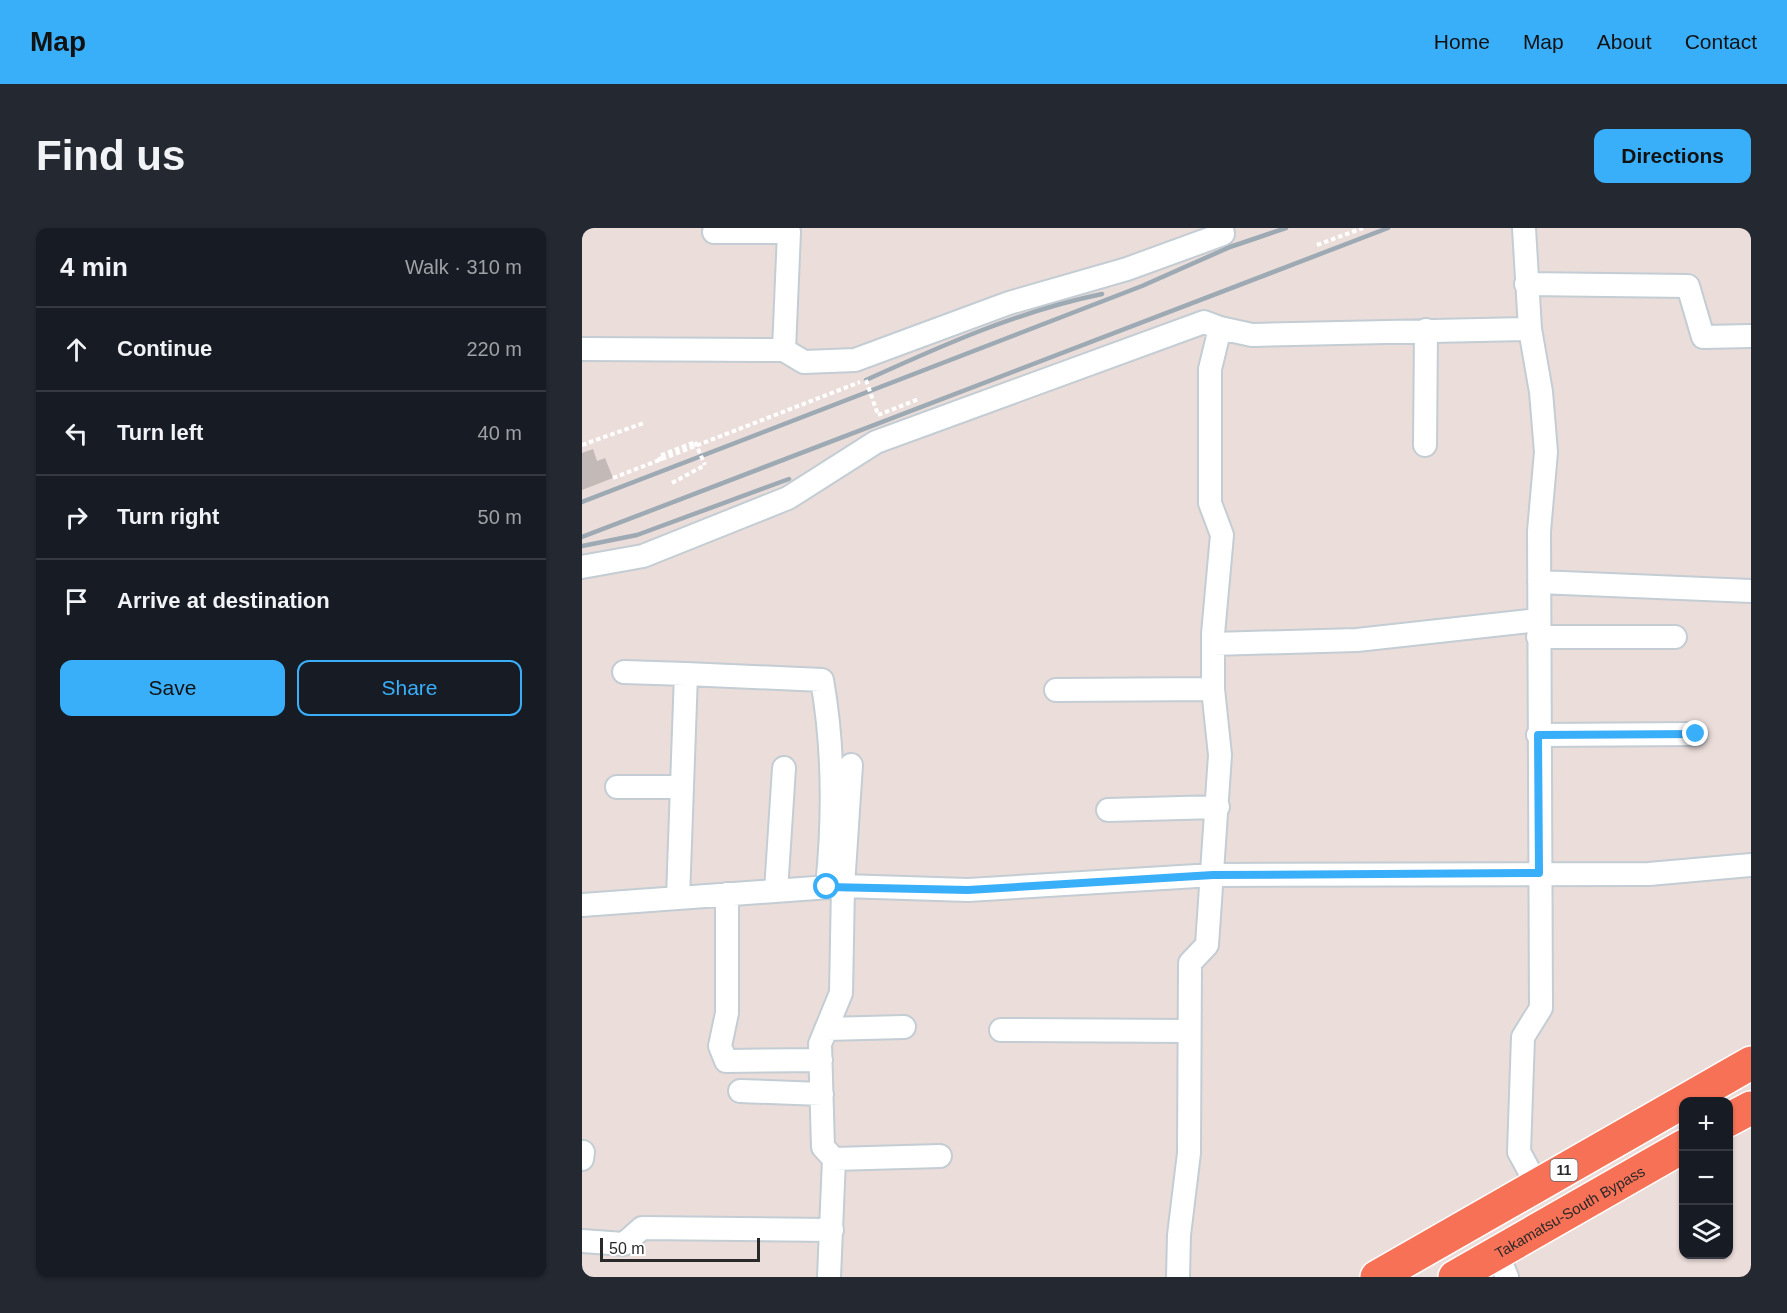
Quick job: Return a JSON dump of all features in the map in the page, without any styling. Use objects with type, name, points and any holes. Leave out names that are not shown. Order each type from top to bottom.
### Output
[{"type":"highway","name":"11","points":[[1377,1277],[1751,1063]]},
{"type":"highway","points":[[1733,1117],[1751,1107]]},
{"type":"highway","name":"Takamatsu-South Bypass","points":[[1455,1277],[1502,1265],[1679,1149]]},
{"type":"street","points":[[582,349],[784,350],[804,362],[855,360],[1010,303],[1148,262],[1222,234],[1222,228]]},
{"type":"street","points":[[1524,228],[1530,329],[1541,392],[1546,452],[1539,531],[1538,629],[1541,1008],[1523,1037],[1519,1152],[1537,1185]]},
{"type":"street","points":[[714,232],[789,232],[784,350]]},
{"type":"street","points":[[1526,284],[1688,286],[1703,337],[1751,336]]},
{"type":"street","points":[[582,567],[643,556],[789,498],[876,442],[1204,322],[1252,335],[1530,329]]},
{"type":"street","points":[[1178,1277],[1179,1235],[1189,1153],[1190,963],[1207,945],[1218,807],[1220,755],[1213,689],[1213,644],[1222,535],[1210,503],[1210,369],[1220,328]]},
{"type":"street","points":[[1425,445],[1426,330]]},
{"type":"street","points":[[1539,582],[1751,591]]},
{"type":"street","points":[[1213,644],[1357,640],[1538,629],[1675,637]]},
{"type":"street","points":[[624,672],[822,680],[828,720],[841,993],[820,1044],[823,1147],[834,1159],[829,1277]]},
{"type":"street","points":[[678,898],[686,674]]},
{"type":"street","points":[[1056,690],[1213,689]]},
{"type":"street","points":[[1538,735],[1696,734]]},
{"type":"street","points":[[835,887],[851,765]]},
{"type":"street","points":[[776,891],[784,768]]},
{"type":"street","points":[[617,787],[682,787]]},
{"type":"street","points":[[1108,810],[1218,807]]},
{"type":"street","points":[[582,906],[835,887],[968,890],[1213,875],[1649,874],[1751,865]]},
{"type":"street","points":[[726,894],[727,1014],[720,1046],[726,1061],[821,1060]]},
{"type":"street","points":[[826,1029],[904,1027]]},
{"type":"street","points":[[1001,1030],[1188,1031]]},
{"type":"street","points":[[740,1091],[822,1094]]},
{"type":"street","points":[[582,1152],[582,1159]]},
{"type":"street","points":[[834,1159],[940,1156]]},
{"type":"street","points":[[582,1240],[624,1244],[642,1228],[832,1230]]},
{"type":"path","points":[[1317,245],[1363,228]]},
{"type":"path","points":[[660,458],[866,380],[879,415],[919,399]]},
{"type":"path","points":[[582,445],[645,423]]},
{"type":"path","points":[[613,478],[695,442],[705,465],[672,483]]},
{"type":"building","points":[[593,449],[597,461],[605,458],[613,478],[582,490],[582,453]]},
{"type":"railway","points":[[582,502],[1142,286],[1230,247],[1286,228]]},
{"type":"railway","points":[[582,537],[1388,228]]},
{"type":"railway","points":[[866,380],[1011,319],[1102,294]]},
{"type":"railway","points":[[582,546],[637,535],[789,479]]},
{"type":"route","points":[[827,887],[968,890],[1213,875],[1539,873],[1538,735],[1696,734]]}]
